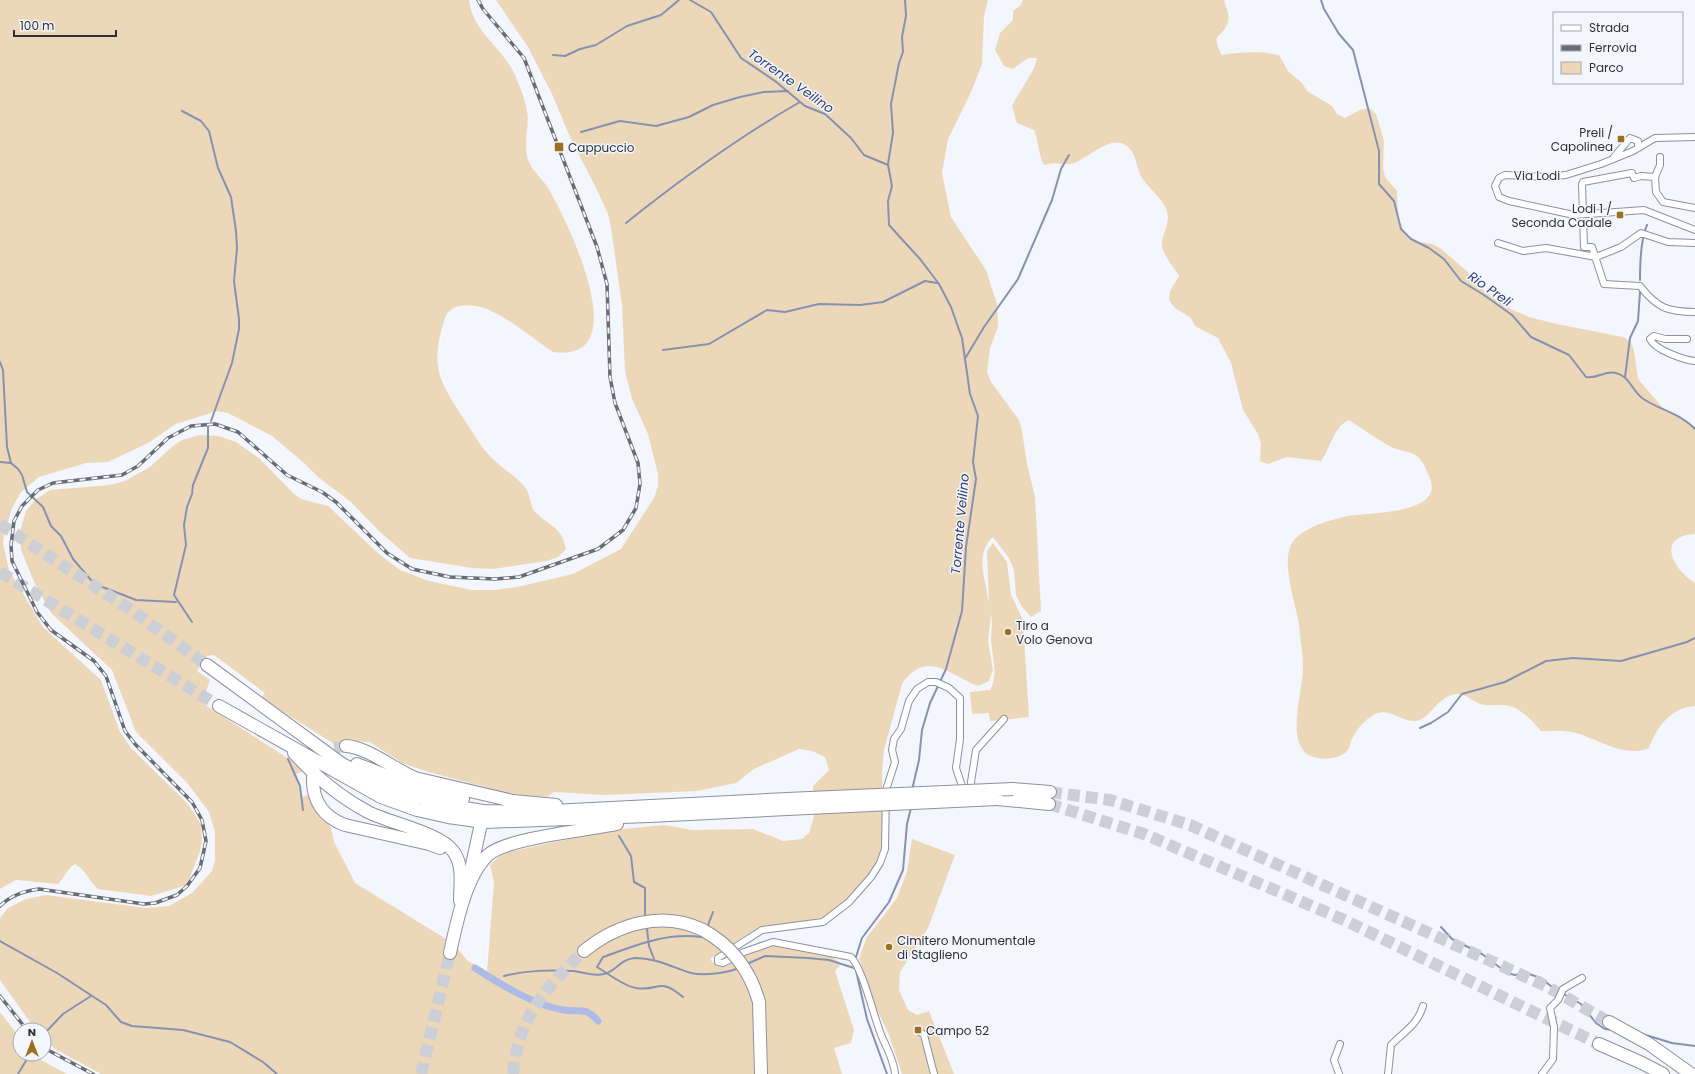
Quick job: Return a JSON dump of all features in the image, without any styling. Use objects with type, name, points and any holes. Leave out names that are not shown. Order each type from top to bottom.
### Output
[{"type":"highway","points":[[206,665],[354,771],[386,786],[420,799],[466,809],[500,812],[533,812],[603,808],[980,799],[1050,792]]},
{"type":"highway","points":[[219,706],[381,797],[417,810],[448,817],[484,822],[649,816],[787,804]]},
{"type":"highway","points":[[264,707],[364,768],[410,785],[463,799]]},
{"type":"highway","points":[[283,742],[309,769],[352,802],[383,819],[445,843],[453,850],[458,859],[460,910]]},
{"type":"highway","points":[[346,746],[366,751],[400,772],[415,778],[478,794],[513,801],[603,808]]},
{"type":"highway","points":[[313,777],[314,793],[317,803],[333,820],[345,825],[438,847],[446,852],[452,860],[460,882]]},
{"type":"highway","points":[[1013,795],[1049,804]]},
{"type":"highway","points":[[465,895],[479,865],[488,855],[498,848],[511,844],[649,816]]},
{"type":"highway","points":[[450,953],[480,828]]},
{"type":"highway","points":[[584,951],[613,931],[639,923],[657,921],[676,921],[703,930],[719,940],[739,960],[749,976],[759,1002],[761,1074]]},
{"type":"highway","points":[[1609,1022],[1649,1044],[1691,1074]]},
{"type":"highway","points":[[1599,1044],[1663,1074]]},
{"type":"street","points":[[1614,157],[1630,138],[1638,141],[1638,148]]},
{"type":"street","name":"Via Lodi","points":[[1695,138],[1654,138],[1638,148],[1614,157],[1601,164],[1566,175],[1547,177],[1511,175],[1501,177],[1496,183],[1497,195],[1502,199],[1564,213],[1584,215],[1644,210],[1695,230]]},
{"type":"street","points":[[1660,157],[1660,165],[1655,178],[1656,192],[1663,202],[1695,208]]},
{"type":"street","points":[[1655,178],[1640,176],[1634,178],[1632,173],[1583,182],[1584,246],[1592,247],[1604,284],[1640,286],[1652,301],[1665,309],[1695,312]]},
{"type":"street","points":[[1498,243],[1524,251],[1546,248],[1596,257],[1621,247],[1641,233],[1668,242],[1695,243]]},
{"type":"street","points":[[1687,339],[1665,339],[1654,336],[1650,339],[1655,345],[1676,356],[1695,361]]},
{"type":"street","points":[[895,1074],[893,1060],[882,1036],[858,968],[851,957],[773,942],[744,952],[722,963],[719,963],[719,956],[762,930],[823,922],[849,902],[871,877],[880,863],[885,849],[886,790],[894,765],[892,750],[894,740],[899,732],[909,701],[915,692],[926,683],[936,682],[952,690],[958,695],[961,702],[960,739],[956,768],[969,806],[973,803],[971,782],[976,750],[1004,719]]},
{"type":"street","points":[[1542,1074],[1553,1059],[1554,1027],[1550,1008],[1558,1000],[1563,989],[1582,978]]},
{"type":"street","points":[[1388,1074],[1391,1045],[1416,1023],[1423,1006]]},
{"type":"street","points":[[919,1031],[924,1036],[934,1074]]},
{"type":"street","points":[[1339,1074],[1334,1060],[1340,1044]]},
{"type":"green space","points":[[0,0],[469,0],[471,11],[475,20],[508,62],[517,80],[526,106],[528,117],[526,150],[529,162],[548,187],[559,208],[581,259],[590,288],[594,315],[590,336],[578,350],[553,352],[499,315],[490,310],[470,305],[454,308],[446,315],[440,337],[438,350],[439,373],[455,406],[488,454],[520,482],[526,489],[532,507],[536,513],[559,531],[564,541],[566,549],[558,557],[547,561],[493,569],[472,568],[410,558],[379,531],[351,502],[318,477],[272,436],[228,413],[217,411],[176,424],[148,443],[108,462],[86,463],[39,477],[21,492],[12,508],[4,534],[3,544],[9,570],[43,627],[101,680],[120,732],[131,748],[187,803],[201,824],[202,842],[200,851],[187,885],[151,896],[98,889],[82,869],[75,864],[70,868],[58,884],[16,880],[0,889]]},
{"type":"green space","points":[[496,0],[988,0],[984,16],[982,64],[972,90],[948,139],[942,173],[951,217],[986,270],[997,304],[998,327],[990,348],[987,372],[991,382],[1019,420],[1035,497],[1041,611],[1031,617],[1022,607],[1016,595],[1014,570],[1009,558],[993,537],[987,544],[983,559],[984,577],[989,603],[987,551],[993,543],[1007,562],[1011,595],[1023,620],[1029,717],[990,721],[989,713],[972,714],[970,692],[990,690],[993,684],[995,672],[991,640],[991,614],[988,641],[993,670],[989,681],[978,686],[938,667],[929,666],[920,668],[911,674],[902,684],[884,750],[882,772],[883,844],[878,860],[867,877],[844,902],[825,917],[753,931],[710,959],[716,966],[723,967],[745,954],[771,945],[831,956],[841,964],[835,971],[854,1030],[851,1043],[834,1048],[842,1074],[101,1074],[55,1049],[52,1046],[52,1022],[30,1022],[0,980],[0,918],[8,908],[26,899],[46,895],[146,908],[169,906],[192,893],[212,871],[215,860],[215,832],[209,812],[188,784],[136,732],[112,670],[51,613],[35,584],[21,550],[20,531],[26,511],[35,500],[50,490],[110,485],[125,481],[150,467],[174,445],[182,440],[200,435],[219,436],[236,442],[260,459],[293,493],[301,499],[328,506],[379,554],[400,570],[429,581],[472,590],[495,590],[517,587],[573,574],[621,549],[654,498],[658,486],[658,474],[648,434],[632,399],[625,371],[622,305],[608,214],[570,137],[552,94],[528,47]],"holes":[[[214,655],[265,693],[261,698],[344,750],[344,740],[370,742],[402,763],[428,772],[513,794],[547,797],[554,792],[604,795],[697,791],[736,783],[754,769],[799,749],[812,751],[825,757],[829,770],[813,786],[814,817],[809,833],[802,839],[783,841],[753,829],[692,830],[664,825],[612,830],[503,853],[490,865],[494,882],[487,972],[468,961],[456,947],[454,956],[443,953],[446,939],[355,883],[334,842],[331,828],[308,795],[302,797],[295,775],[306,770],[202,703],[210,680],[197,671],[207,656]]]},
{"type":"green space","points":[[1023,0],[1224,0],[1228,14],[1228,22],[1217,38],[1218,47],[1222,55],[1250,52],[1279,55],[1288,71],[1302,83],[1307,91],[1332,106],[1337,114],[1345,118],[1360,110],[1369,108],[1376,114],[1384,141],[1383,168],[1385,177],[1397,191],[1398,219],[1406,236],[1414,241],[1432,244],[1440,248],[1468,272],[1487,294],[1511,309],[1529,317],[1623,337],[1631,342],[1634,351],[1638,379],[1663,408],[1695,427],[1695,534],[1683,536],[1675,541],[1672,547],[1672,554],[1680,570],[1695,583],[1695,706],[1678,710],[1666,720],[1660,726],[1649,748],[1639,751],[1630,751],[1610,746],[1572,732],[1541,731],[1526,715],[1511,706],[1484,705],[1463,695],[1454,694],[1444,698],[1421,720],[1410,721],[1386,712],[1375,714],[1367,719],[1359,728],[1351,740],[1348,750],[1337,757],[1323,759],[1316,758],[1305,752],[1298,739],[1297,729],[1303,662],[1299,625],[1288,568],[1290,547],[1300,534],[1306,530],[1327,522],[1348,516],[1388,512],[1417,505],[1427,498],[1432,489],[1429,476],[1423,463],[1417,456],[1391,447],[1349,420],[1339,428],[1321,461],[1287,457],[1268,464],[1260,461],[1261,443],[1258,434],[1243,410],[1231,363],[1218,338],[1195,326],[1191,318],[1175,308],[1169,300],[1170,291],[1179,276],[1165,255],[1162,245],[1168,220],[1167,212],[1163,203],[1142,178],[1134,155],[1128,147],[1122,143],[1114,143],[1107,145],[1070,164],[1051,163],[1044,165],[1034,130],[1017,123],[1012,106],[1030,75],[1037,58],[1028,58],[1013,69],[1004,66],[995,50],[1000,33],[1013,20],[1013,11],[1021,5]]},
{"type":"green space","name":"Cimitero Monumentale di Staglieno","points":[[912,839],[955,855],[928,928],[900,972],[899,990],[908,1010],[917,1015],[929,1011],[954,1074],[902,1074],[889,1035],[872,999],[859,958],[867,937],[897,898],[907,871]]},
{"type":"green space","points":[[0,1012],[12,1028],[12,1062],[45,1062],[67,1074],[0,1074]]},
{"type":"waterway","points":[[553,55],[565,56],[580,49],[596,45],[627,26],[661,15],[679,0]]},
{"type":"waterway","name":"Torrente Veilino","points":[[690,0],[711,12],[741,58],[775,81],[805,106],[825,114],[851,138],[864,155],[888,165],[892,186],[888,201],[889,225],[920,259],[939,284],[951,307],[962,338],[970,394],[978,416],[973,462],[976,479],[966,547],[962,611],[946,669],[930,703],[922,730],[919,760],[912,790]]},
{"type":"waterway","points":[[888,164],[893,133],[891,104],[899,63],[903,52],[902,37],[906,16],[905,0]]},
{"type":"waterway","name":"Rio Preli","points":[[1321,0],[1324,9],[1339,34],[1353,50],[1379,151],[1379,184],[1394,201],[1401,229],[1411,239],[1429,248],[1444,259],[1461,281],[1512,315],[1531,337],[1569,355],[1586,377],[1594,377],[1612,372],[1616,373],[1624,377],[1642,398],[1683,419],[1695,429]]},
{"type":"waterway","points":[[581,132],[620,121],[656,126],[689,117],[713,105],[740,97],[764,92],[788,91]]},
{"type":"waterway","points":[[626,223],[711,159],[755,129],[800,102]]},
{"type":"waterway","points":[[182,111],[201,121],[209,131],[218,168],[231,197],[236,231],[237,248],[234,281],[239,329],[232,363],[211,421]]},
{"type":"waterway","points":[[966,357],[984,327],[1018,279],[1052,200],[1061,169],[1069,155]]},
{"type":"waterway","points":[[1640,280],[1642,244],[1647,225]]},
{"type":"waterway","points":[[663,350],[709,344],[767,310],[785,312],[819,304],[860,305],[883,302],[925,281],[937,283]]},
{"type":"waterway","points":[[1625,377],[1630,338],[1638,321],[1640,292]]},
{"type":"waterway","points":[[0,362],[3,370],[7,447],[11,463]]},
{"type":"waterway","points":[[192,622],[174,595],[186,545],[184,525],[187,507],[192,494],[193,485],[208,448],[208,427]]},
{"type":"waterway","points":[[0,462],[11,463],[18,469],[22,475],[27,492],[43,507],[51,526],[61,536],[73,559],[91,580],[100,586],[136,600],[176,602]]},
{"type":"waterway","points":[[1420,728],[1448,712],[1462,694],[1505,682],[1546,661],[1573,658],[1621,661],[1687,642],[1695,638]]},
{"type":"waterway","points":[[288,759],[300,786],[303,810]]},
{"type":"waterway","name":"Torrente Veilino","points":[[855,960],[862,938],[889,902],[903,870],[907,824],[911,808]]},
{"type":"waterway","points":[[619,836],[631,856],[634,882],[645,888],[645,915]]},
{"type":"waterway","points":[[707,928],[713,912]]},
{"type":"waterway","points":[[1441,927],[1452,939],[1482,954],[1507,973],[1515,975],[1526,973],[1541,978],[1552,987],[1581,1004],[1596,1023],[1605,1029],[1613,1030]]},
{"type":"waterway","points":[[647,929],[649,946],[654,959]]},
{"type":"waterway","points":[[683,997],[668,987],[663,986],[644,989],[631,987],[597,967],[603,957],[651,941],[675,936],[701,937],[702,935]]},
{"type":"waterway","points":[[0,941],[57,973],[106,1005],[121,1022],[132,1026],[183,1030],[230,1042],[263,1062],[277,1074]]},
{"type":"waterway","points":[[747,964],[765,956],[829,960],[854,968]]},
{"type":"waterway","points":[[504,976],[547,971],[573,971],[600,975],[612,970],[626,960],[635,958],[657,961],[696,974],[716,974],[739,968]]},
{"type":"waterway","name":"Torrente Veilino","points":[[855,966],[867,1019],[887,1074]]},
{"type":"waterway","points":[[475,968],[506,987],[541,1004],[553,1008],[590,1013],[598,1021]]},
{"type":"waterway","points":[[52,1026],[63,1014],[91,996]]},
{"type":"waterway","points":[[1639,1033],[1672,1043],[1695,1046]]},
{"type":"waterway","points":[[18,1074],[25,1062]]},
{"type":"tunnel","points":[[0,524],[134,612],[207,665]]},
{"type":"tunnel","points":[[0,572],[219,706]]},
{"type":"tunnel","points":[[319,757],[331,748],[346,746]]},
{"type":"tunnel","points":[[1050,792],[1110,800],[1190,825],[1546,986],[1609,1022]]},
{"type":"tunnel","points":[[1049,804],[1144,834],[1342,919],[1599,1044]]},
{"type":"tunnel","points":[[513,1074],[520,1037],[527,1020],[546,991],[584,951]]},
{"type":"tunnel","points":[[421,1074],[450,953]]},
{"type":"railway","points":[[0,906],[18,894],[39,889],[144,904],[155,903],[177,895],[187,886],[200,868],[206,841],[202,820],[192,802],[135,744],[125,731],[106,676],[94,661],[51,630],[37,612],[12,561],[11,545],[14,521],[22,506],[38,490],[53,483],[122,475],[138,466],[168,438],[191,426],[215,424],[238,432],[287,475],[322,492],[336,502],[387,553],[412,569],[450,577],[495,579],[519,577],[598,549],[623,530],[636,508],[640,484],[638,463],[615,403],[610,377],[607,284],[597,247],[524,58],[483,9],[478,0]]},
{"type":"railway","points":[[0,996],[21,1022]]},
{"type":"railway","points":[[52,1052],[93,1074]]},
{"type":"place","name":"Preli / Capolinea","points":[[1621,139]]},
{"type":"place","name":"Cappuccio","points":[[559,147]]},
{"type":"place","name":"Lodi 1 / Seconda Cadale","points":[[1620,215]]},
{"type":"place","name":"Tiro a Volo Genova","points":[[1008,632]]},
{"type":"place","name":"Cimitero Monumentale di Staglieno","points":[[889,947]]},
{"type":"place","name":"Campo 52","points":[[918,1030]]}]
